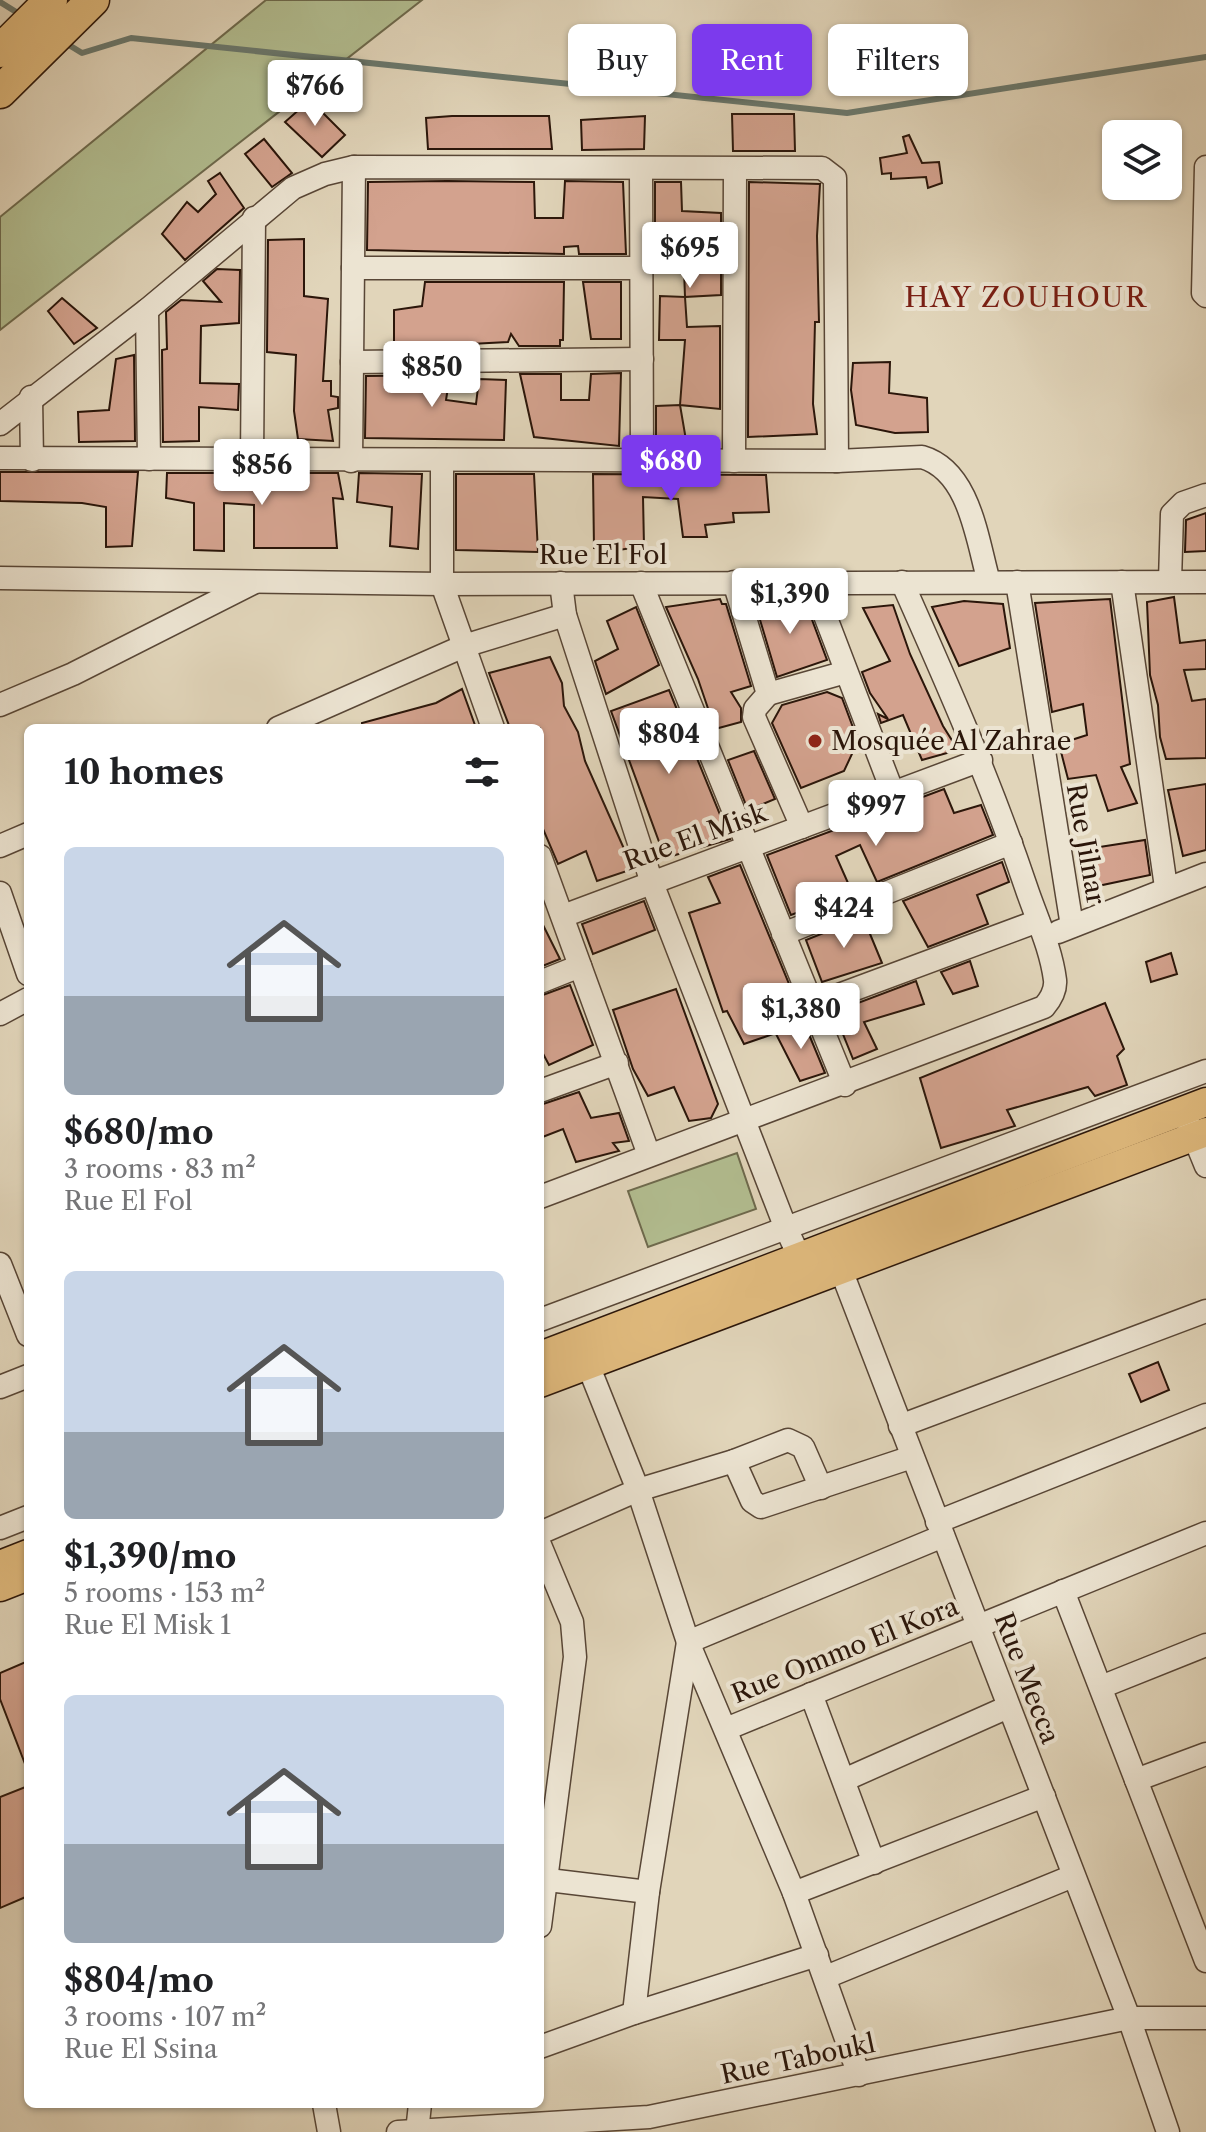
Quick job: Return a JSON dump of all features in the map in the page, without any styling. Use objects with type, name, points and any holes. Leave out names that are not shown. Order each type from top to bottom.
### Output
[{"type":"highway","points":[[0,92],[19,45],[73,6]]},
{"type":"main road","points":[[836,1257],[1128,1116],[1195,1106]]},
{"type":"main road","points":[[544,1382],[836,1257],[1200,1134]]},
{"type":"main road","points":[[544,1355],[805,1269]]},
{"type":"main road","points":[[0,1565],[24,1556]]},
{"type":"main road","points":[[0,1587],[24,1578]]},
{"type":"street","points":[[351,461],[354,167]]},
{"type":"street","points":[[0,424],[147,310],[293,188],[325,174],[354,167],[822,168],[835,178],[837,461]]},
{"type":"street","points":[[1206,167],[1203,293],[1206,296]]},
{"type":"street","points":[[641,169],[642,461]]},
{"type":"street","points":[[734,461],[735,169]]},
{"type":"street","points":[[252,460],[254,218]]},
{"type":"street","points":[[353,268],[642,268]]},
{"type":"street","points":[[147,310],[149,459]]},
{"type":"street","points":[[352,362],[642,359]]},
{"type":"street","points":[[31,397],[32,460]]},
{"type":"street","points":[[0,458],[837,461],[922,457],[946,469],[956,480],[989,582]]},
{"type":"street","points":[[442,461],[442,584],[492,724]]},
{"type":"street","points":[[1170,581],[1172,514],[1183,503],[1206,495]]},
{"type":"street","name":"Rue El Fol","points":[[0,578],[442,584],[1206,582]]},
{"type":"street","points":[[0,705],[73,674],[257,581]]},
{"type":"street","points":[[734,582],[768,694]]},
{"type":"street","points":[[544,1195],[845,1085],[1044,1007],[1055,983],[1041,929],[981,760],[902,582]]},
{"type":"street","name":"Rue Jilnar","points":[[1017,582],[1072,926]]},
{"type":"street","points":[[1122,582],[1166,887]]},
{"type":"street","points":[[561,583],[565,615],[652,883],[785,1226],[805,1269]]},
{"type":"street","points":[[641,583],[845,1085]]},
{"type":"street","points":[[813,584],[893,793]]},
{"type":"street","points":[[287,724],[464,646],[565,615]]},
{"type":"street","points":[[802,827],[754,717],[755,709],[768,694],[846,672]]},
{"type":"street","name":"Rue El Misk","points":[[563,916],[981,760]]},
{"type":"street","points":[[0,846],[24,836]]},
{"type":"street","points":[[783,934],[1011,843]]},
{"type":"street","points":[[544,866],[649,1155]]},
{"type":"street","points":[[812,1005],[1041,929],[1072,926],[1206,874]]},
{"type":"street","points":[[0,893],[24,962]]},
{"type":"street","points":[[544,980],[580,966]]},
{"type":"street","points":[[0,1014],[24,1001]]},
{"type":"street","points":[[544,1090],[617,1063]]},
{"type":"street","points":[[544,1318],[785,1226],[1128,1116],[1206,1071]]},
{"type":"street","points":[[1195,1106],[1206,1166]]},
{"type":"street","name":"Rue Mecca","points":[[836,1257],[1129,2018],[1168,2132]]},
{"type":"street","points":[[0,1264],[24,1325]]},
{"type":"street","points":[[900,1426],[1206,1311]]},
{"type":"street","points":[[588,1365],[638,1490],[688,1642],[794,1893],[859,2075]]},
{"type":"street","points":[[0,1387],[24,1378]]},
{"type":"street","points":[[688,1642],[1206,1415]]},
{"type":"street","points":[[544,1531],[638,1490],[794,1441],[803,1447],[821,1488]]},
{"type":"street","points":[[734,1461],[757,1506],[767,1506],[912,1457]]},
{"type":"street","points":[[0,1528],[24,1519]]},
{"type":"street","name":"Rue Ommo El Kora","points":[[726,1729],[1206,1533]]},
{"type":"street","points":[[544,1556],[575,1640],[544,1872]]},
{"type":"street","points":[[1063,1591],[1206,1961]]},
{"type":"street","points":[[634,2013],[648,1892],[688,1642]]},
{"type":"street","points":[[1101,1687],[1206,1645]]},
{"type":"street","points":[[811,1694],[874,1863]]},
{"type":"street","points":[[844,1780],[1008,1707]]},
{"type":"street","points":[[1136,1780],[1206,1754]]},
{"type":"street","points":[[794,1893],[1044,1796]]},
{"type":"street","points":[[826,1977],[1073,1876]]},
{"type":"street","points":[[544,1879],[648,1892]]},
{"type":"street","points":[[544,2046],[634,2013],[817,1955]]},
{"type":"street","name":"Rue Taboukl","points":[[411,2131],[614,2122],[690,2110],[1129,2018],[1206,2018]]},
{"type":"street","points":[[325,2108],[329,2132]]},
{"type":"street","points":[[411,2131],[419,2108]]},
{"type":"green space","points":[[266,0],[422,0],[0,330],[0,217]]},
{"type":"green space","points":[[737,1153],[756,1209],[648,1247],[628,1191]]},
{"type":"building","points":[[310,100],[345,135],[322,157],[285,122]]},
{"type":"building","points":[[732,114],[794,114],[795,151],[733,151]]},
{"type":"building","points":[[549,116],[552,149],[428,149],[426,118]]},
{"type":"building","points":[[645,116],[644,149],[582,150],[581,120]]},
{"type":"building","points":[[909,135],[922,163],[939,162],[942,183],[928,188],[926,177],[891,179],[891,173],[882,174],[880,158],[907,153],[903,137]]},
{"type":"building","points":[[264,139],[292,173],[272,187],[245,154]]},
{"type":"building","points":[[220,173],[244,208],[185,260],[162,234],[187,202],[198,212],[216,194],[208,181]]},
{"type":"building","points":[[565,181],[623,182],[626,254],[579,254],[578,246],[564,247],[564,254],[367,250],[368,182],[534,182],[535,218],[563,218]]},
{"type":"building","points":[[655,182],[681,182],[682,211],[721,213],[721,295],[685,297],[684,269],[655,265]]},
{"type":"building","points":[[749,182],[820,184],[817,236],[819,322],[815,322],[813,404],[817,434],[748,437]]},
{"type":"building","points":[[304,239],[304,296],[328,299],[323,381],[331,381],[331,396],[338,397],[338,408],[328,410],[333,441],[298,439],[294,411],[296,355],[267,352],[268,240]]},
{"type":"building","points":[[217,269],[240,270],[239,323],[201,326],[200,383],[239,384],[238,410],[199,407],[199,441],[163,442],[162,350],[167,349],[166,312],[181,300],[221,302],[203,281]]},
{"type":"building","points":[[425,282],[564,282],[563,340],[560,340],[560,346],[519,346],[511,334],[508,342],[394,348],[394,310],[422,306]]},
{"type":"building","points":[[583,282],[621,282],[621,339],[591,339]]},
{"type":"building","points":[[660,296],[685,297],[687,327],[720,326],[720,409],[680,405],[685,340],[659,340]]},
{"type":"building","points":[[62,298],[97,328],[74,344],[48,311]]},
{"type":"building","points":[[134,355],[135,441],[79,442],[78,412],[109,410],[116,359]]},
{"type":"building","points":[[890,362],[889,393],[927,398],[928,432],[895,433],[856,425],[851,390],[853,363]]},
{"type":"building","points":[[621,373],[619,446],[534,437],[520,374],[561,374],[561,400],[589,400],[591,374]]},
{"type":"building","points":[[450,375],[446,400],[476,404],[479,379],[506,380],[504,440],[365,438],[366,376]]},
{"type":"building","points":[[680,405],[686,440],[656,440],[656,406]]},
{"type":"building","points":[[0,472],[138,472],[132,546],[106,547],[106,507],[82,503],[0,501]]},
{"type":"building","points":[[167,473],[338,473],[343,499],[333,498],[337,548],[254,548],[254,505],[224,503],[224,551],[194,550],[194,503],[166,498]]},
{"type":"building","points":[[359,473],[422,474],[418,549],[390,546],[392,507],[357,502]]},
{"type":"building","points":[[456,474],[534,474],[538,552],[456,550]]},
{"type":"building","points":[[593,474],[766,475],[769,512],[733,513],[734,522],[705,525],[707,537],[683,537],[678,499],[643,497],[644,546],[619,550],[594,548]]},
{"type":"building","points":[[1206,513],[1206,551],[1185,552],[1186,520]]},
{"type":"building","points":[[1174,597],[1180,643],[1206,640],[1206,669],[1184,670],[1192,701],[1206,699],[1206,758],[1166,759],[1160,737],[1158,705],[1150,675],[1147,602]]},
{"type":"building","points":[[720,599],[722,604],[726,604],[751,686],[731,692],[741,708],[741,722],[715,729],[698,679],[666,607]]},
{"type":"building","points":[[1110,599],[1130,764],[1121,767],[1137,803],[1108,811],[1096,775],[1068,779],[1059,744],[1087,735],[1083,704],[1052,712],[1035,603]]},
{"type":"building","points":[[805,601],[827,660],[777,677],[755,603]]},
{"type":"building","points":[[964,601],[1003,604],[1010,648],[959,666],[932,607]]},
{"type":"building","points":[[893,605],[910,654],[943,726],[958,750],[922,760],[903,715],[881,723],[878,714],[888,719],[870,693],[862,672],[890,661],[863,608]]},
{"type":"building","points":[[636,607],[659,665],[606,694],[595,661],[618,649],[607,621]]},
{"type":"building","points":[[550,657],[562,683],[564,706],[578,732],[585,761],[633,869],[597,881],[586,851],[558,864],[544,831],[544,724],[508,724],[489,673]]},
{"type":"building","points":[[462,689],[475,724],[362,724],[362,723],[436,703]]},
{"type":"building","points":[[669,690],[730,839],[665,858],[611,711]]},
{"type":"building","name":"Mosquée Al Zahrae","points":[[827,692],[842,698],[858,741],[844,771],[801,788],[772,723],[782,705]]},
{"type":"building","points":[[754,751],[775,799],[748,810],[728,760]]},
{"type":"building","points":[[1206,784],[1206,850],[1183,856],[1168,790]]},
{"type":"building","points":[[944,789],[954,813],[981,805],[993,835],[877,882],[860,845],[836,856],[852,892],[791,915],[767,855]]},
{"type":"building","points":[[1145,840],[1150,875],[1093,887],[1080,850]]},
{"type":"building","points":[[1002,862],[1009,882],[977,895],[988,924],[928,947],[903,901]]},
{"type":"building","points":[[740,865],[792,991],[763,1000],[779,1032],[744,1044],[727,1011],[723,1012],[689,913],[720,903],[708,877]]},
{"type":"building","points":[[644,901],[655,930],[593,954],[582,924]]},
{"type":"building","points":[[863,917],[882,963],[822,982],[806,940]]},
{"type":"building","points":[[544,927],[560,959],[544,965]]},
{"type":"building","points":[[1171,953],[1177,974],[1151,982],[1146,962]]},
{"type":"building","points":[[970,961],[978,986],[953,994],[941,972]]},
{"type":"building","points":[[916,981],[924,1004],[864,1022],[877,1049],[853,1059],[834,1012]]},
{"type":"building","points":[[570,985],[593,1045],[549,1065],[544,1056],[544,995]]},
{"type":"building","points":[[676,989],[718,1104],[711,1118],[689,1121],[674,1087],[648,1096],[633,1069],[613,1010]]},
{"type":"building","points":[[1105,1003],[1124,1049],[1117,1056],[1127,1085],[1095,1096],[1088,1087],[1007,1110],[1015,1126],[941,1148],[920,1078]]},
{"type":"building","points":[[803,1020],[825,1073],[800,1081],[776,1034]]},
{"type":"building","points":[[579,1092],[591,1118],[619,1113],[629,1141],[613,1143],[619,1151],[576,1162],[563,1129],[544,1136],[544,1104]]},
{"type":"building","points":[[1158,1362],[1169,1390],[1141,1402],[1129,1374]]},
{"type":"building","points":[[24,1663],[24,1761],[0,1699],[0,1673]]},
{"type":"building","points":[[24,1788],[24,1898],[0,1908],[0,1797]]},
{"type":"waterway","points":[[0,2],[21,15]]},
{"type":"waterway","points":[[64,42],[82,53],[131,38],[847,113],[1206,57]]},
{"type":"place","name":"Mosquée Al Zahrae","points":[[815,741]]},
{"type":"district","name":"HAY ZOUHOUR","points":[[1026,297]]}]
